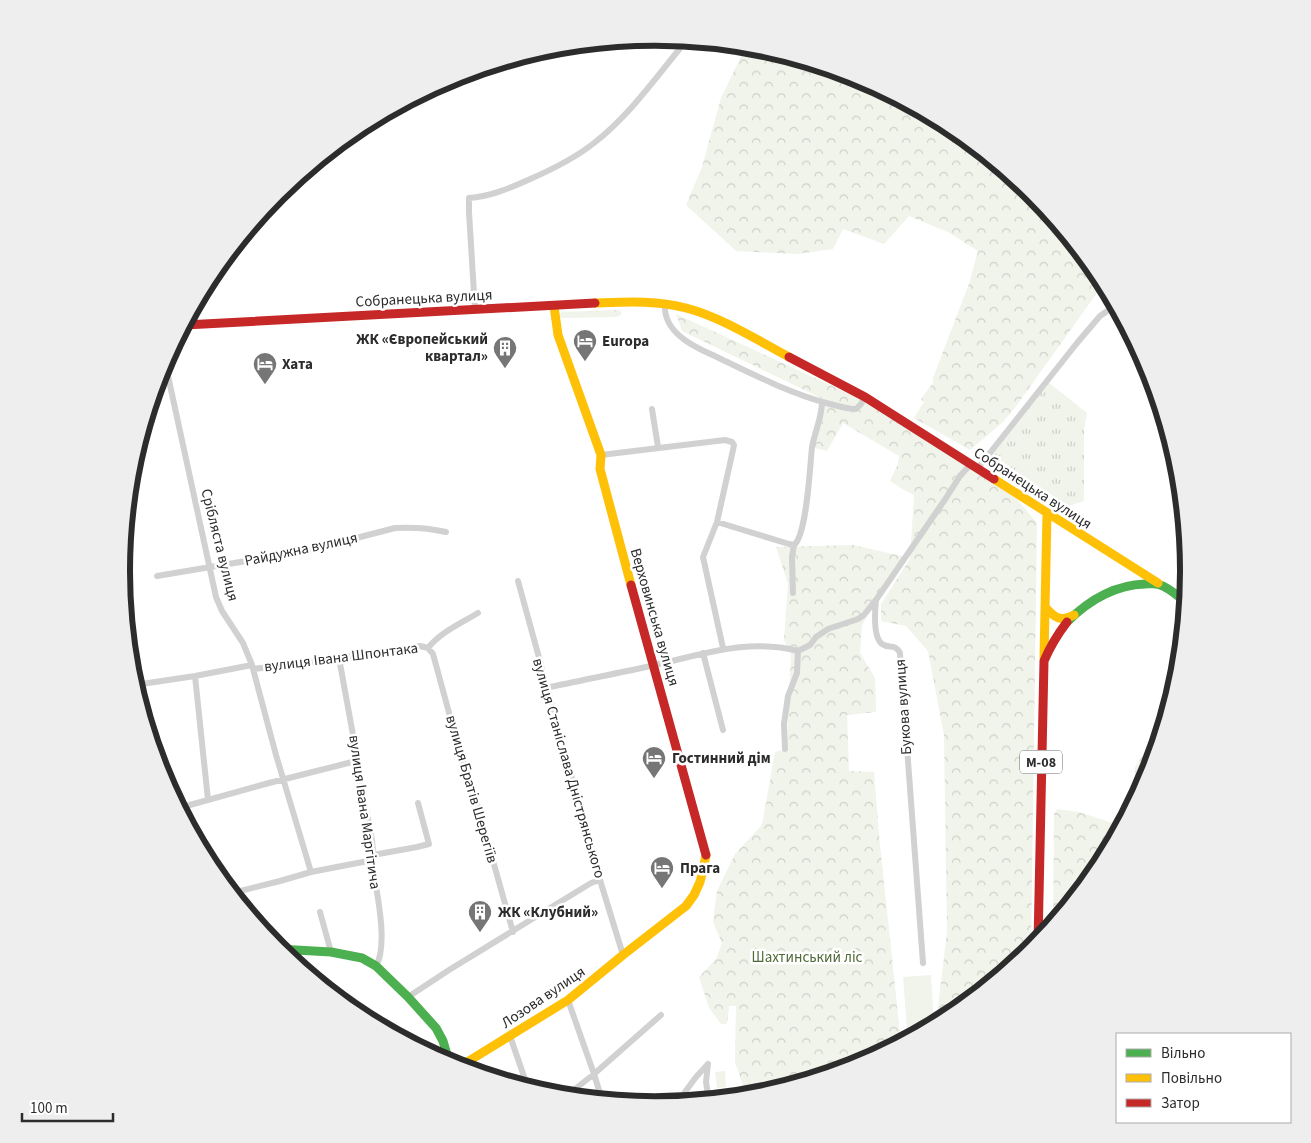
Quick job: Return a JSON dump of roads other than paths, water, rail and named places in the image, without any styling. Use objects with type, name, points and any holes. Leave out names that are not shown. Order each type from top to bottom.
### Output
[{"type":"main road","name":"Собранецька вулиця","points":[[192,325],[611,302],[647,302],[683,307],[722,322],[865,397],[1180,598]]},
{"type":"main road","name":"Верховинська вулиця","points":[[554,306],[558,334],[601,455],[600,469],[618,539],[706,856],[702,877],[693,899],[662,925]]},
{"type":"main road","points":[[1044,661],[1047,513]]},
{"type":"main road","name":"М-08","points":[[1038,931],[1044,661],[1047,652],[1060,632],[1079,611],[1101,595],[1120,588],[1147,584],[1160,585]]},
{"type":"main road","points":[[1045,607],[1060,619],[1068,618],[1079,611]]},
{"type":"main road","name":"Лозова вулиця","points":[[467,1062],[568,1000],[662,925]]},
{"type":"main road","points":[[291,949],[331,952],[362,958],[376,966],[436,1028],[447,1054]]},
{"type":"street","points":[[475,310],[469,198],[507,189],[553,169],[594,143],[622,117],[680,47]]},
{"type":"street","points":[[665,304],[665,317],[674,330],[686,341],[772,382],[822,402],[850,409],[856,409],[865,397]]},
{"type":"street","points":[[546,688],[723,648],[780,646],[798,651],[828,629],[858,619],[864,615],[960,476],[974,466],[1086,331],[1100,316],[1110,309]]},
{"type":"street","name":"Срібляста вулиця","points":[[168,376],[216,597],[243,643],[253,667],[276,755],[311,872]]},
{"type":"street","points":[[793,593],[792,557],[794,544],[797,542],[801,531],[807,499],[812,446],[822,412],[822,402]]},
{"type":"street","points":[[652,409],[658,447]]},
{"type":"street","points":[[601,455],[726,440],[734,445],[717,522],[703,558],[723,648]]},
{"type":"street","points":[[717,522],[794,544]]},
{"type":"street","name":"Райдужна вулиця","points":[[157,576],[306,551],[395,528],[431,528],[446,532]]},
{"type":"street","name":"вулиця Станіслава Дністрянського","points":[[518,581],[546,688],[623,955]]},
{"type":"street","name":"Букова вулиця","points":[[876,600],[875,618],[879,640],[882,644],[895,647],[900,652],[923,963]]},
{"type":"street","name":"вулиця Івана Шпонтака","points":[[142,684],[253,667],[278,666],[420,646],[428,648],[442,634],[478,613]]},
{"type":"street","points":[[864,615],[875,618]]},
{"type":"street","name":"вулиця Братів Шерегіїв","points":[[428,648],[433,654],[513,932]]},
{"type":"street","points":[[785,749],[784,724],[788,696],[797,673],[798,651]]},
{"type":"street","points":[[703,653],[723,730]]},
{"type":"street","name":"вулиця Івана Маргітича","points":[[339,658],[352,723],[357,757],[356,762],[372,843],[372,864],[381,920],[382,947],[376,966]]},
{"type":"street","points":[[195,676],[208,800]]},
{"type":"street","points":[[185,806],[269,783],[356,762]]},
{"type":"street","points":[[239,890],[429,844],[418,803]]},
{"type":"street","points":[[408,997],[591,883],[600,880]]},
{"type":"street","points":[[320,912],[331,952]]},
{"type":"street","points":[[568,1000],[600,1094]]},
{"type":"street","points":[[573,1090],[661,1015]]},
{"type":"street","points":[[510,1036],[525,1080]]},
{"type":"street","points":[[682,1096],[708,1064],[706,1082],[708,1094]]},
{"type":"place","name":"Europa","points":[[585,362]]},
{"type":"place","name":"ЖК «Європейський квартал»","points":[[505,369]]},
{"type":"place","name":"Хата","points":[[265,385]]},
{"type":"place","name":"Гостинний дім","points":[[654,779]]},
{"type":"place","name":"Прага","points":[[662,889]]},
{"type":"place","name":"ЖК «Клубний»","points":[[480,933]]},
{"type":"park label","name":"Шахтинський ліс","points":[[807,957]]}]
